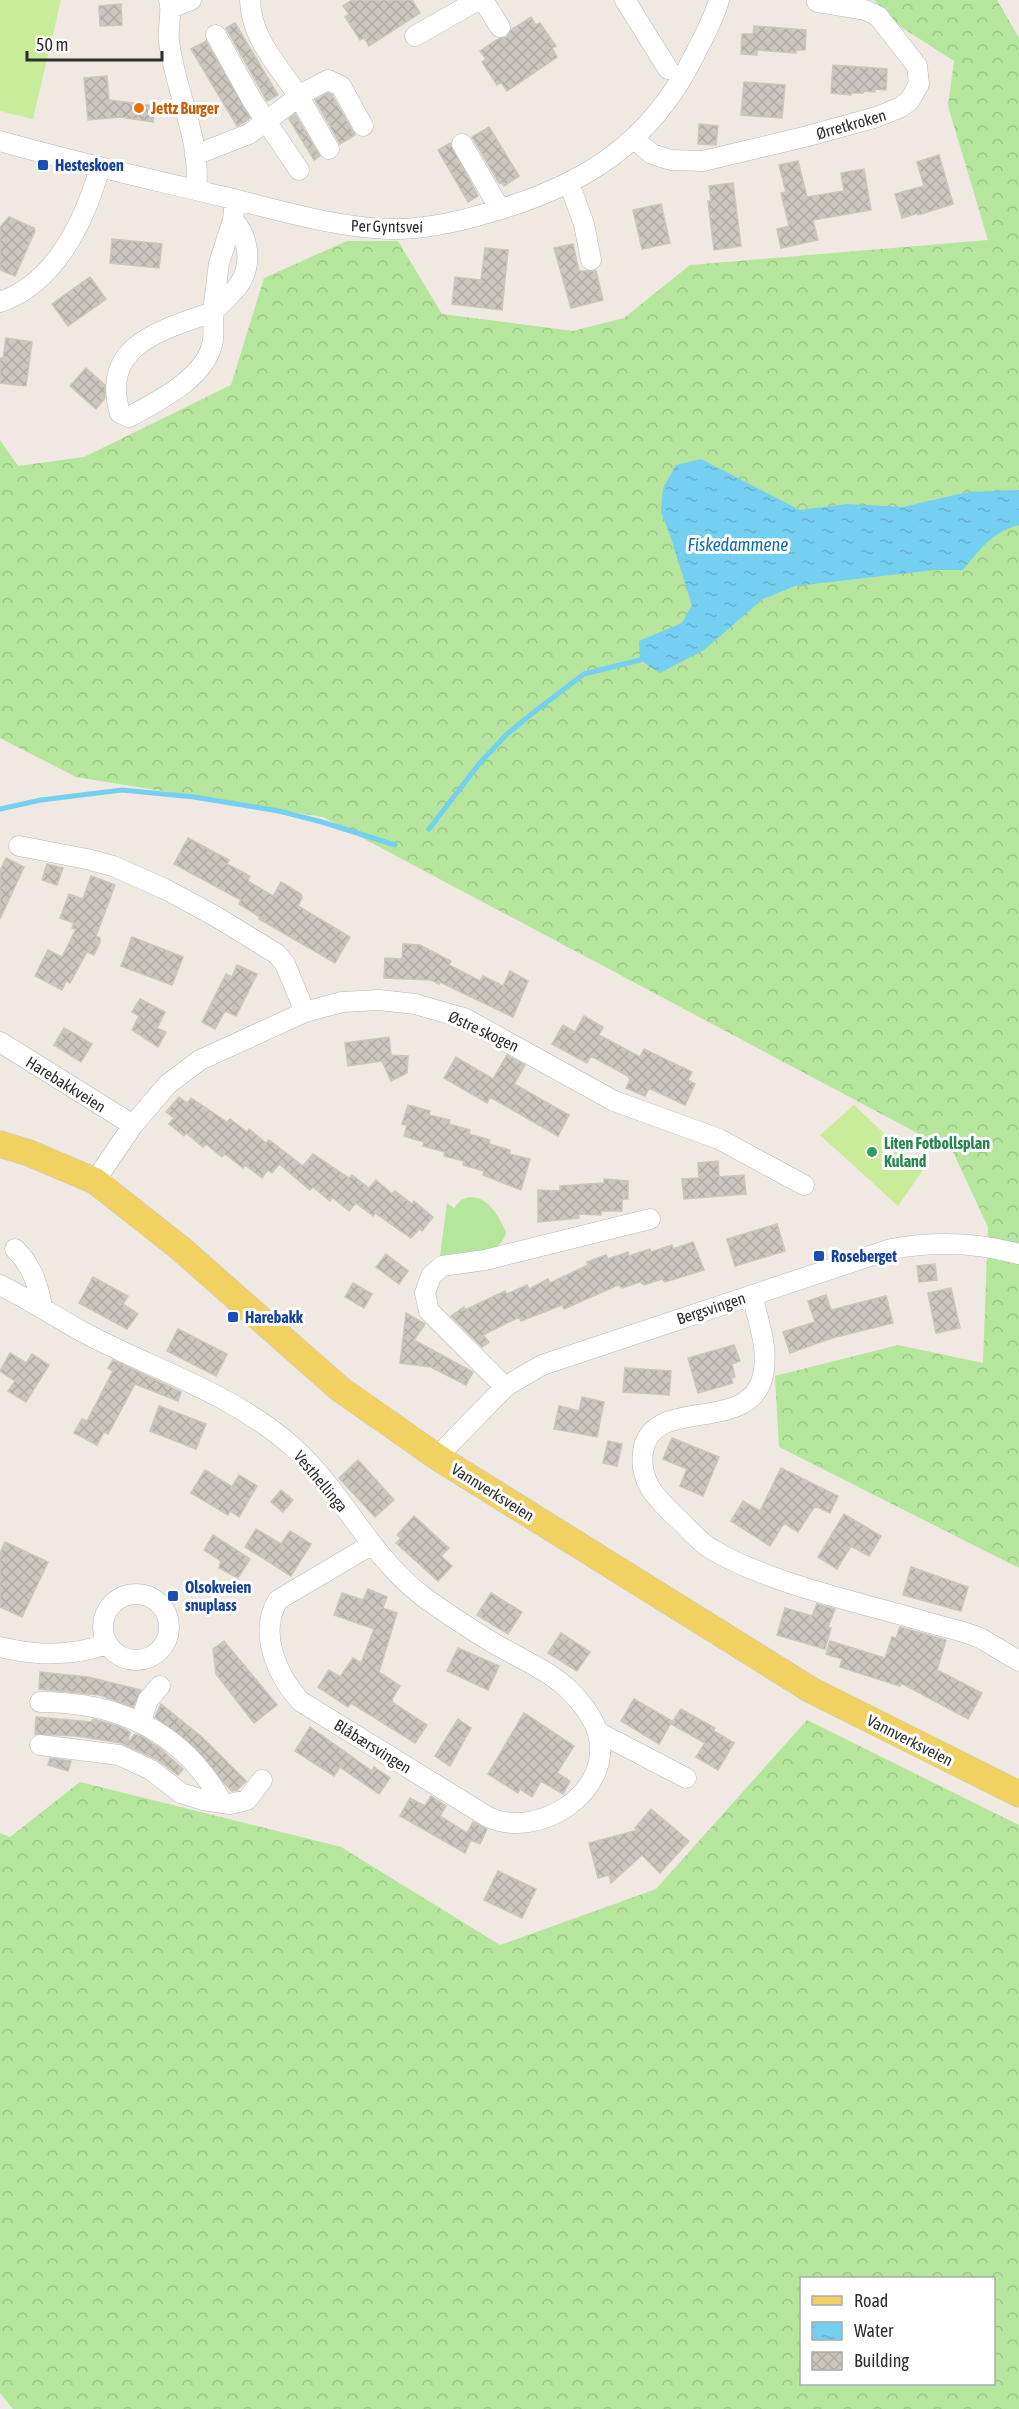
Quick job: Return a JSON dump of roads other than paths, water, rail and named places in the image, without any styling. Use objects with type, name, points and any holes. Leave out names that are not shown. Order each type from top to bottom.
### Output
[{"type":"main road","name":"Vannverksveien","points":[[0,1144],[29,1153],[95,1181],[180,1248],[340,1389],[437,1457],[811,1690],[1019,1794]]},
{"type":"street","points":[[191,0],[170,4],[169,39],[195,156],[198,175],[196,190]]},
{"type":"street","points":[[250,0],[250,19],[261,42],[299,97],[329,149]]},
{"type":"street","points":[[415,36],[478,0]]},
{"type":"street","points":[[483,0],[500,27]]},
{"type":"street","name":"Per Gyntsvei","points":[[0,141],[331,223],[391,229],[439,225],[500,210],[569,183],[594,170],[634,139],[659,113],[674,92],[705,34],[719,0]]},
{"type":"street","points":[[628,1],[668,69]]},
{"type":"street","name":"Ørretkroken","points":[[634,139],[652,154],[671,160],[703,161],[877,117],[901,107],[910,100],[919,84],[917,66],[878,16],[865,10],[817,2]]},
{"type":"street","points":[[216,35],[265,122],[299,170]]},
{"type":"street","points":[[195,156],[235,141],[321,83],[335,82],[341,86],[363,126]]},
{"type":"street","points":[[462,144],[500,210]]},
{"type":"street","points":[[0,302],[38,282],[56,261],[91,199],[100,167]]},
{"type":"street","points":[[569,183],[584,224],[591,260]]},
{"type":"street","points":[[233,220],[247,245],[248,262],[240,283],[213,312],[159,331],[132,349],[116,372],[115,396],[120,413],[129,417],[165,397],[201,367],[213,342],[213,312],[219,263],[233,220],[236,200]]},
{"type":"street","points":[[20,846],[112,866],[165,889],[215,916],[277,954],[285,964],[305,1012]]},
{"type":"street","name":"Østre skogen","points":[[95,1181],[133,1125],[168,1084],[200,1060],[305,1012],[342,1002],[379,1000],[416,1004],[464,1018],[614,1101],[719,1139],[804,1185]]},
{"type":"street","name":"Harebakkveien","points":[[0,1042],[133,1125]]},
{"type":"street","points":[[505,1387],[429,1311],[426,1293],[431,1276],[442,1266],[485,1260],[650,1219]]},
{"type":"street","name":"Bergsvingen","points":[[437,1457],[505,1387],[542,1365],[891,1249],[912,1245],[964,1244],[1019,1254]]},
{"type":"street","points":[[15,1249],[27,1260],[39,1285],[42,1307]]},
{"type":"street","name":"Vesthellinga","points":[[0,1285],[81,1331],[247,1412],[295,1449],[335,1495],[371,1545],[424,1597],[567,1688],[588,1714],[598,1732]]},
{"type":"street","points":[[752,1294],[764,1350],[763,1375],[759,1386],[745,1403],[739,1406],[673,1420],[654,1432],[644,1449],[643,1468],[645,1479],[656,1498],[711,1549],[755,1571],[979,1638],[1019,1661]]},
{"type":"street","name":"Blåbærsvingen","points":[[371,1545],[278,1600],[273,1610],[270,1621],[274,1655],[283,1678],[300,1701],[475,1809],[505,1823],[534,1822],[555,1814],[582,1792],[594,1776],[600,1754],[598,1732]]},
{"type":"street","points":[[0,1647],[40,1653],[67,1653],[107,1644]]},
{"type":"street","points":[[141,1721],[148,1700],[160,1686]]},
{"type":"street","points":[[40,1702],[75,1704],[141,1721],[194,1761],[210,1779],[222,1802]]},
{"type":"street","points":[[598,1732],[686,1778]]},
{"type":"street","points":[[40,1745],[118,1755],[151,1770],[181,1794],[202,1800],[230,1804],[247,1800],[262,1780]]},
{"type":"water","name":"Fiskedammene","points":[[701,459],[800,510],[847,504],[903,507],[968,492],[1019,490],[1019,525],[994,537],[963,570],[935,570],[795,586],[763,599],[704,650],[660,673],[640,660],[639,641],[682,623],[692,605],[661,512],[663,488],[676,465]]},
{"type":"waterway","points":[[429,829],[479,764],[507,734],[534,712],[584,674],[640,660]]},
{"type":"waterway","points":[[0,809],[41,800],[122,790],[194,797],[279,811],[395,845]]},
{"type":"place","name":"Jettz Burger","points":[[139,108]]},
{"type":"place","name":"Hesteskoen","points":[[43,165]]},
{"type":"place","name":"Liten Fotbollsplan Kuland","points":[[872,1152]]},
{"type":"place","name":"Roseberget","points":[[819,1256]]},
{"type":"place","name":"Harebakk","points":[[233,1317]]},
{"type":"place","name":"Olsokveien snuplass","points":[[173,1596]]}]
